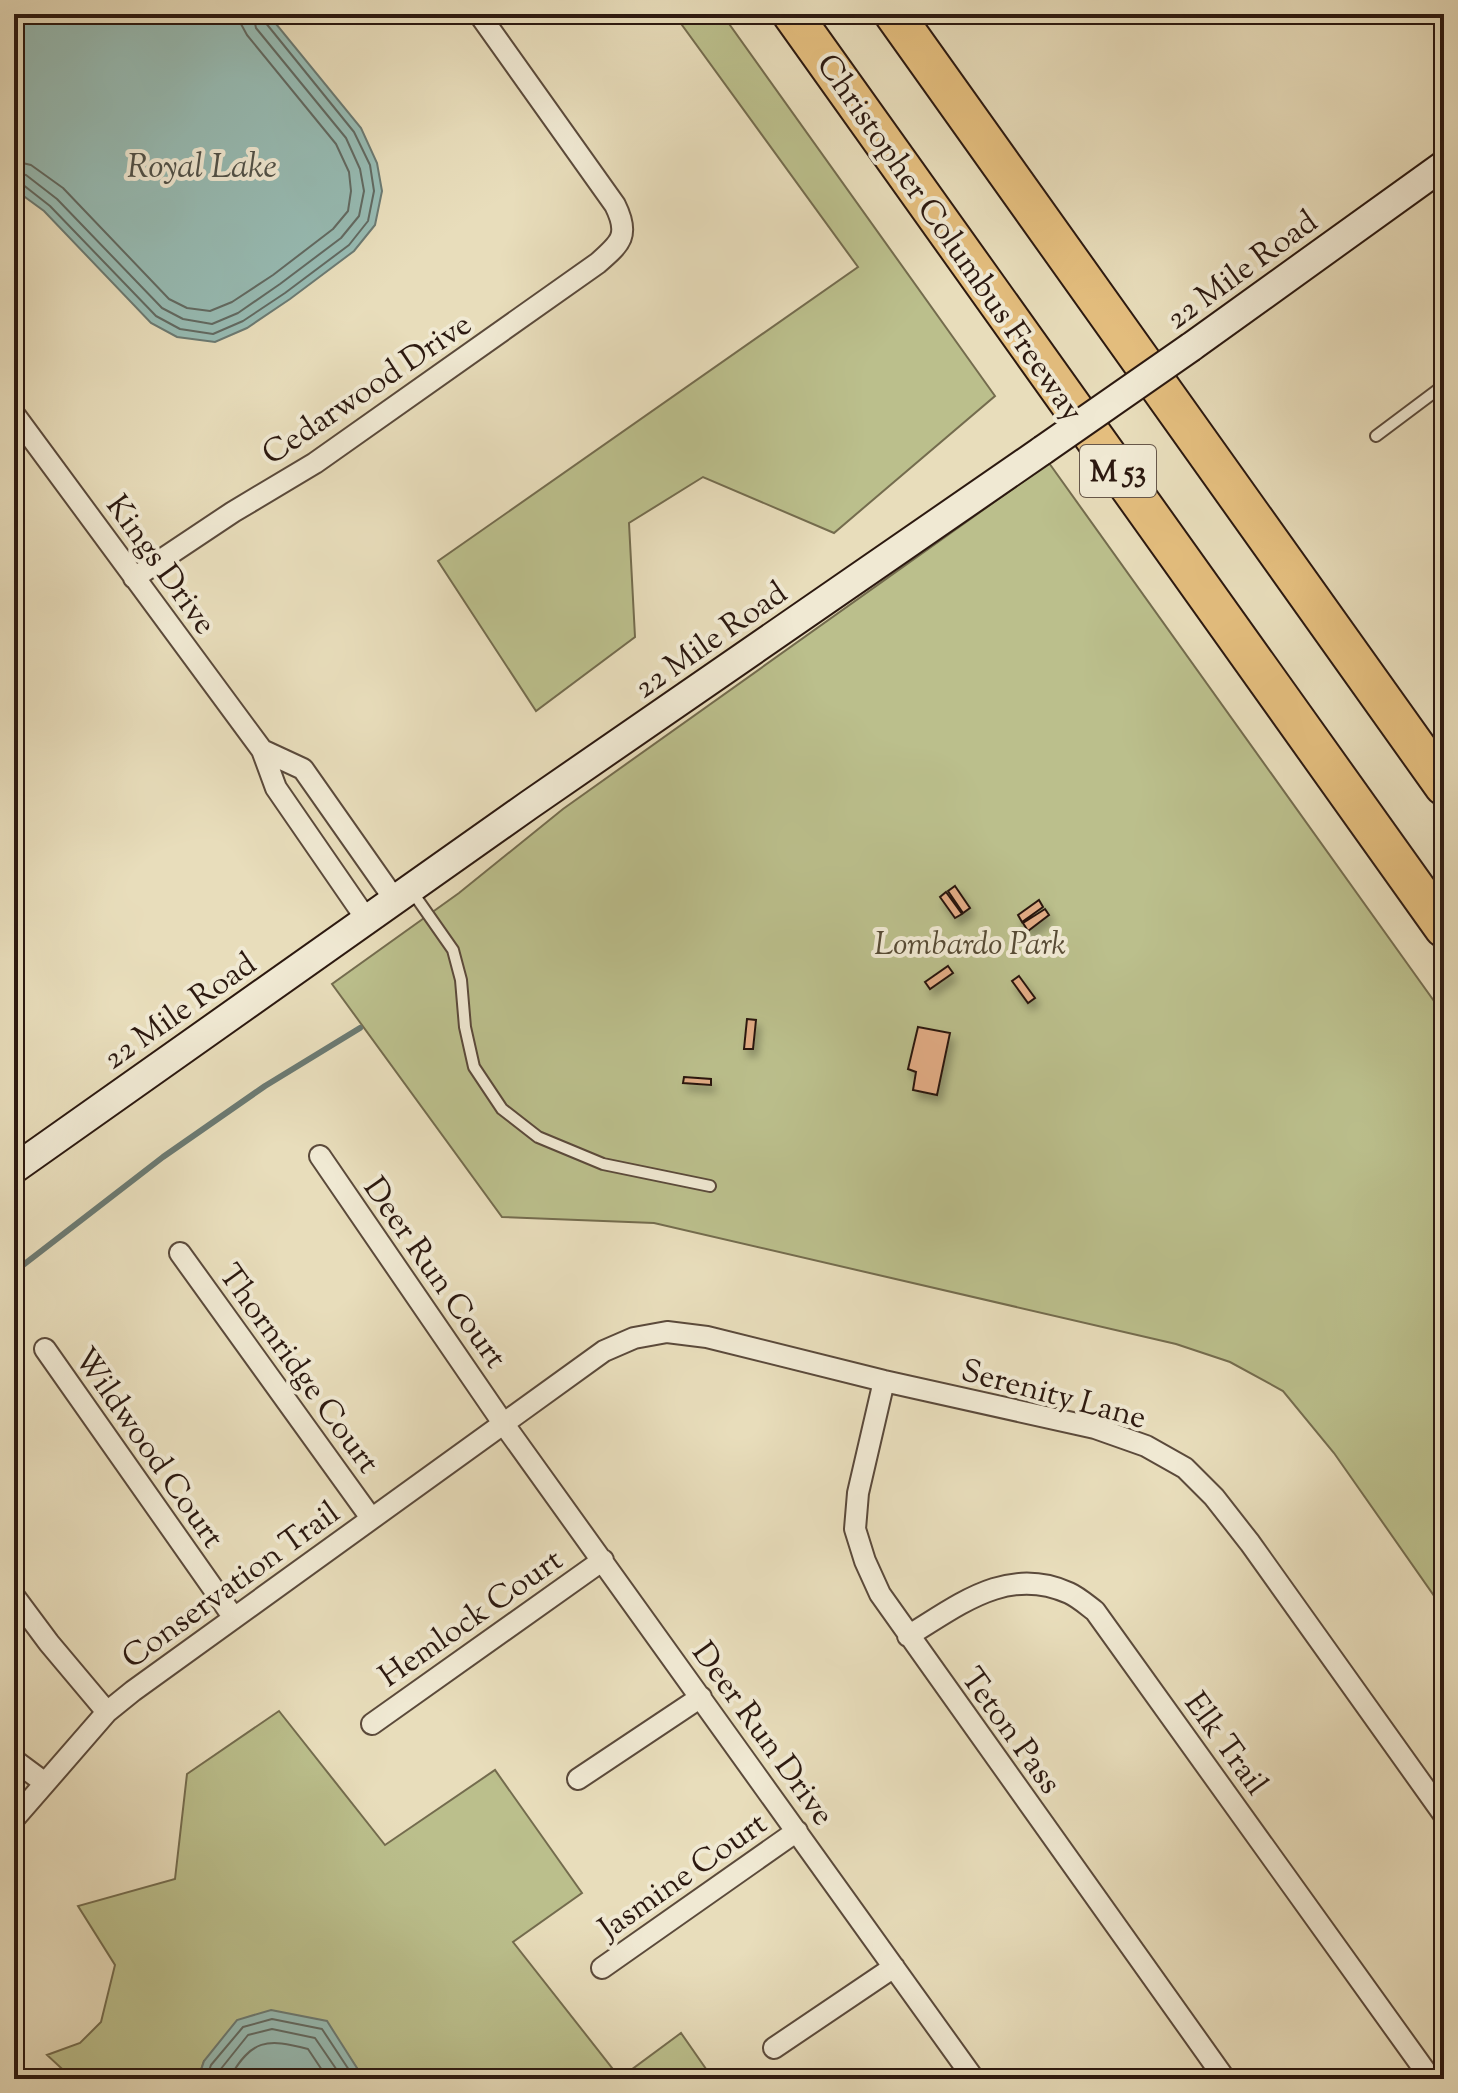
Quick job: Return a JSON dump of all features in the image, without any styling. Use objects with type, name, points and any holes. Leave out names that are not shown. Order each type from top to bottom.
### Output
[{"type":"highway","name":"Christopher Columbus Freeway","points":[[792,14],[1444,928]]},
{"type":"highway","name":"M 53","points":[[894,14],[1444,786]]},
{"type":"street","name":"Cedarwood Drive","points":[[134,578],[233,512],[315,463],[598,263],[614,250],[623,236],[624,228],[615,205],[479,14]]},
{"type":"street","name":"22 Mile Road","points":[[14,1169],[529,805],[1191,347],[1444,165]]},
{"type":"street","name":"Kings Drive","points":[[18,427],[262,750],[276,788],[367,920]]},
{"type":"street","name":"Kings Drive","points":[[262,750],[303,769],[403,894]]},
{"type":"street","name":"Deer Run Court","points":[[320,1156],[503,1423]]},
{"type":"street","name":"Thornridge Court","points":[[180,1253],[371,1518]]},
{"type":"street","name":"Serenity Lane","points":[[503,1423],[604,1351],[634,1338],[667,1332],[707,1337],[884,1381],[1095,1428],[1146,1446],[1185,1468],[1214,1497],[1444,1815]]},
{"type":"street","name":"Wildwood Court","points":[[45,1349],[234,1618]]},
{"type":"street","name":"Teton Pass","points":[[884,1381],[858,1493],[855,1529],[880,1594],[1225,2079]]},
{"type":"street","name":"Conservation Trail","points":[[16,1812],[107,1712],[133,1691],[503,1423]]},
{"type":"street","name":"Deer Run Drive","points":[[503,1423],[974,2079]]},
{"type":"street","name":"Hemlock Court","points":[[372,1724],[603,1560]]},
{"type":"street","name":"Elk Trail","points":[[908,1636],[975,1595],[1011,1583],[1044,1585],[1071,1593],[1095,1611],[1431,2079]]},
{"type":"street","points":[[14,1596],[107,1712]]},
{"type":"street","points":[[578,1779],[701,1697]]},
{"type":"street","points":[[14,1760],[45,1783]]},
{"type":"street","name":"Jasmine Court","points":[[602,1968],[797,1831]]},
{"type":"street","points":[[774,2048],[894,1967]]},
{"type":"lane","points":[[1376,436],[1444,385]]},
{"type":"lane","points":[[403,894],[453,950],[461,980],[465,1027],[474,1067],[502,1109],[538,1137],[603,1164],[710,1186]]},
{"type":"green space","points":[[674,14],[722,14],[995,396],[834,533],[703,477],[629,523],[635,637],[536,711],[438,561],[858,267]]},
{"type":"green space","name":"Lombardo Park","points":[[1049,463],[1444,1015],[1444,1610],[1334,1453],[1283,1391],[1230,1362],[1176,1344],[654,1223],[502,1217],[332,984],[459,893],[563,809]]},
{"type":"green space","points":[[279,1711],[385,1845],[495,1770],[582,1893],[513,1942],[620,2078],[681,2033],[713,2079],[364,2079],[326,2022],[204,2061],[198,2079],[73,2079],[47,2055],[80,2043],[101,2022],[115,1965],[78,1906],[175,1879],[187,1774]]},
{"type":"water","name":"Royal Lake","points":[[14,14],[268,14],[361,128],[377,163],[382,191],[375,225],[354,251],[290,299],[247,328],[215,342],[177,337],[151,323],[44,211],[14,189]]},
{"type":"water","points":[[271,2010],[327,2021],[364,2079],[198,2079],[204,2061],[237,2020]]},
{"type":"building","points":[[955,886],[970,908],[963,913],[948,891]]},
{"type":"building","points":[[946,892],[962,914],[955,918],[940,897]]},
{"type":"building","points":[[1039,900],[1043,907],[1022,922],[1018,915]]},
{"type":"building","points":[[1045,909],[1049,915],[1028,931],[1023,923]]},
{"type":"building","points":[[948,966],[953,973],[930,989],[925,982]]},
{"type":"building","points":[[1019,976],[1035,998],[1028,1003],[1012,981]]},
{"type":"building","points":[[747,1019],[756,1020],[753,1049],[744,1049]]},
{"type":"building","points":[[918,1027],[950,1033],[937,1095],[913,1090],[916,1072],[908,1069]]},
{"type":"building","points":[[684,1077],[711,1079],[711,1085],[683,1083]]},
{"type":"waterway","points":[[14,1272],[163,1157],[265,1086],[360,1028]]}]
